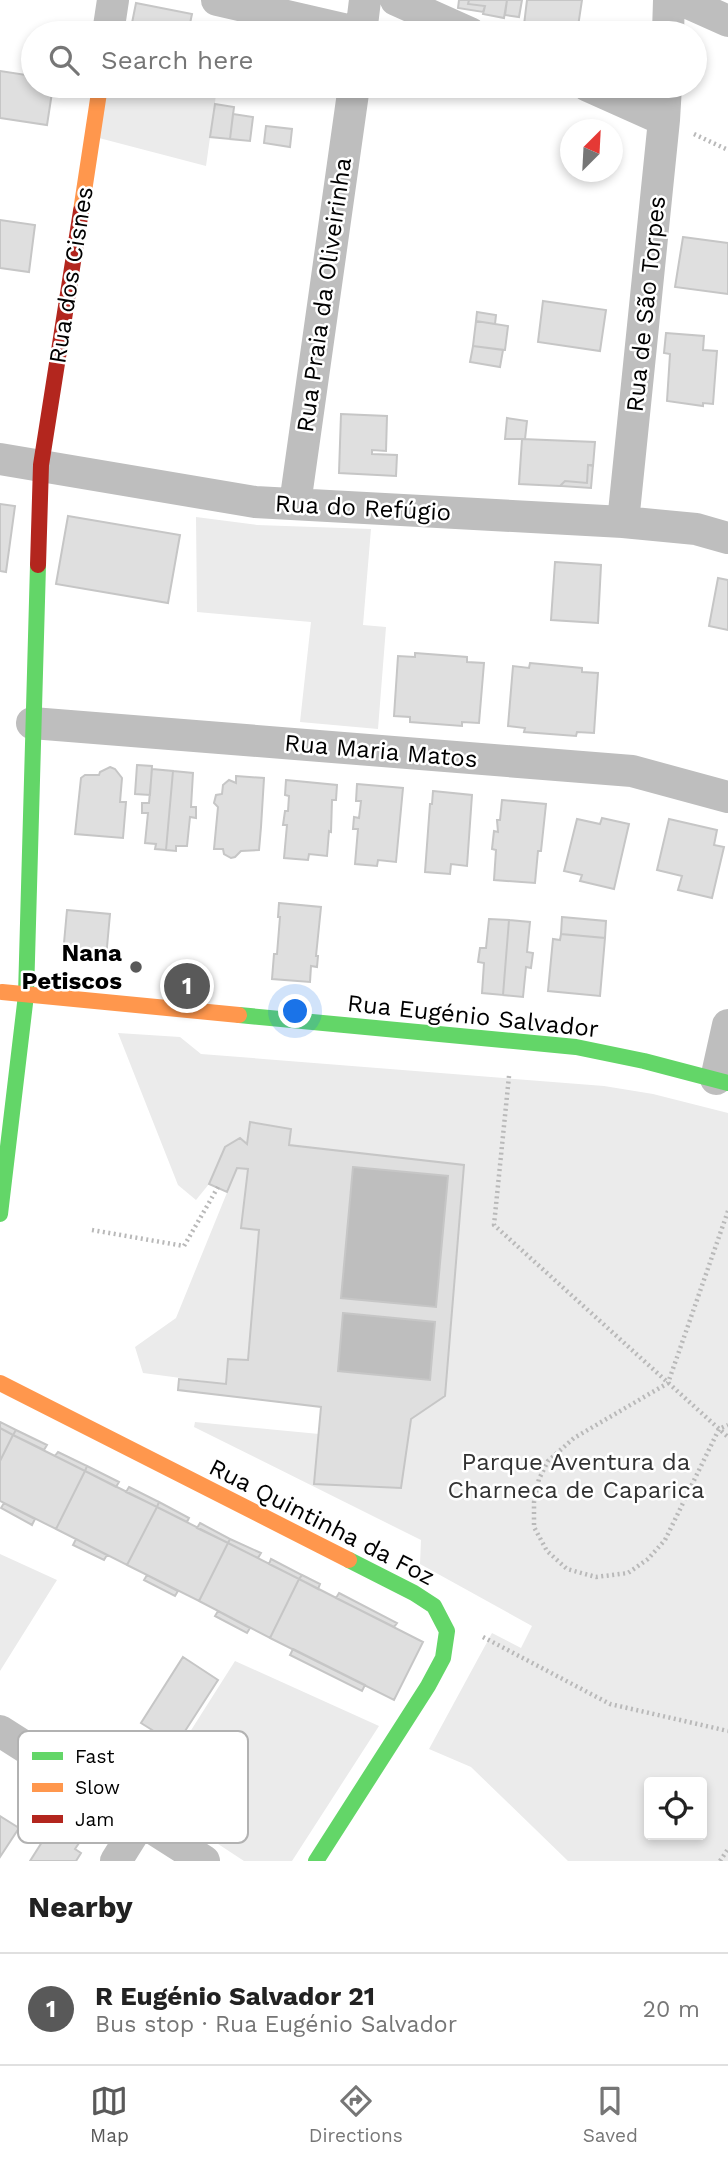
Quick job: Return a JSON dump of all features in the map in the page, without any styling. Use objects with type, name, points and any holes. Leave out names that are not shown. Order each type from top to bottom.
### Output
[{"type":"street","points":[[110,21],[113,0]]},
{"type":"street","points":[[217,0],[309,21]]},
{"type":"street","points":[[362,21],[365,0]]},
{"type":"street","points":[[396,0],[443,21]]},
{"type":"street","points":[[668,21],[669,0]]},
{"type":"street","points":[[681,0],[728,21]]},
{"type":"street","name":"Rua dos Cisnes","points":[[0,1214],[26,995],[41,465],[98,98]]},
{"type":"street","name":"Rua Praia da Oliveirinha","points":[[295,504],[352,98]]},
{"type":"street","points":[[615,98],[664,120]]},
{"type":"street","name":"Rua de São Torpes","points":[[623,522],[665,98]]},
{"type":"street","name":"Rua do Refúgio","points":[[0,459],[255,502],[623,522],[696,528],[728,538]]},
{"type":"street","name":"Rua Maria Matos","points":[[32,723],[632,771],[728,797]]},
{"type":"street","name":"Rua Eugénio Salvador","points":[[0,991],[576,1047],[722,1081]]},
{"type":"street","points":[[722,1081],[728,1025]]},
{"type":"street","name":"Rua Quintinha da Foz","points":[[0,1383],[414,1593],[434,1606],[447,1631],[443,1658],[428,1686],[316,1861]]},
{"type":"street","points":[[0,1731],[18,1742]]},
{"type":"street","points":[[116,1861],[127,1843]]},
{"type":"street","points":[[176,1843],[204,1861]]},
{"type":"path","points":[[510,1040],[509,1078],[494,1225],[728,1437]]},
{"type":"path","points":[[92,1230],[184,1246],[218,1187]]},
{"type":"path","points":[[728,1210],[668,1383],[574,1438],[548,1461],[539,1479],[534,1502],[534,1527],[547,1551],[567,1569],[596,1577],[628,1573],[648,1559],[665,1540],[719,1429],[728,1425]]},
{"type":"path","points":[[477,1633],[610,1704],[728,1731]]},
{"type":"path","points":[[720,1861],[728,1849]]},
{"type":"green space","points":[[104,98],[216,98],[206,166],[99,138]]},
{"type":"green space","points":[[196,517],[257,525],[371,529],[363,625],[386,627],[378,729],[300,722],[311,622],[197,612]]},
{"type":"green space","name":"Parque Aventura da Charneca de Caparica","points":[[118,1033],[180,1037],[201,1054],[604,1086],[653,1094],[728,1113],[728,1861],[568,1861],[471,1767],[429,1749],[492,1633],[521,1648],[532,1626],[420,1564],[421,1540],[194,1427],[195,1422],[319,1434],[314,1484],[401,1488],[411,1419],[445,1396],[464,1165],[289,1145],[290,1129],[251,1122],[247,1144],[240,1139],[225,1147],[209,1184],[196,1200],[178,1185]]},
{"type":"green space","points":[[237,1168],[248,1169],[241,1228],[259,1230],[248,1360],[228,1359],[226,1384],[143,1373],[135,1347],[176,1318]]},
{"type":"green space","points":[[0,1554],[57,1580],[0,1671]]},
{"type":"green space","points":[[235,1661],[379,1726],[292,1861],[244,1861],[217,1843],[248,1843],[248,1731],[191,1731]]},
{"type":"shaded area","points":[[353,1167],[448,1176],[436,1307],[341,1298]]},
{"type":"shaded area","points":[[343,1313],[435,1322],[430,1380],[338,1371]]},
{"type":"building","points":[[459,0],[469,0],[468,4],[485,6],[483,12],[458,8]]},
{"type":"building","points":[[469,0],[507,0],[504,18],[483,14],[485,6],[468,4]]},
{"type":"building","points":[[507,0],[522,0],[519,17],[505,15]]},
{"type":"building","points":[[527,0],[582,0],[579,21],[524,21]]},
{"type":"building","points":[[136,3],[192,14],[191,21],[132,21]]},
{"type":"building","points":[[0,71],[21,74],[21,98],[51,98],[47,125],[0,118]]},
{"type":"building","points":[[215,104],[234,107],[230,139],[210,137]]},
{"type":"building","points":[[233,114],[253,117],[250,141],[230,139]]},
{"type":"building","points":[[266,126],[292,129],[290,147],[264,143]]},
{"type":"building","points":[[0,220],[35,225],[29,272],[0,268]]},
{"type":"building","points":[[683,237],[728,243],[728,294],[675,287]]},
{"type":"building","points":[[543,301],[606,310],[600,351],[538,342]]},
{"type":"building","points":[[477,312],[496,315],[495,324],[476,321]]},
{"type":"building","points":[[476,321],[508,326],[505,350],[473,346]]},
{"type":"building","points":[[666,333],[704,336],[703,350],[717,351],[713,404],[703,403],[703,406],[667,401],[670,354],[664,353]]},
{"type":"building","points":[[473,346],[503,350],[500,367],[470,362]]},
{"type":"building","points":[[341,414],[387,416],[386,451],[372,450],[372,454],[397,455],[396,476],[339,473]]},
{"type":"building","points":[[507,418],[527,421],[525,439],[505,439]]},
{"type":"building","points":[[522,439],[595,442],[593,466],[588,465],[587,483],[565,481],[560,486],[519,484]]},
{"type":"building","points":[[588,465],[593,465],[591,488],[560,486],[565,481],[587,483]]},
{"type":"building","points":[[0,504],[15,506],[6,572],[0,571]]},
{"type":"building","points":[[68,516],[180,535],[168,603],[56,584]]},
{"type":"building","points":[[555,562],[601,565],[598,623],[551,620]]},
{"type":"building","points":[[718,578],[728,580],[728,630],[709,626]]},
{"type":"building","points":[[415,653],[467,657],[467,662],[484,663],[479,723],[462,722],[462,726],[410,722],[410,717],[394,716],[398,656],[415,657]]},
{"type":"building","points":[[530,663],[582,668],[582,672],[598,673],[594,733],[577,732],[576,736],[524,732],[525,728],[508,726],[513,666],[529,668]]},
{"type":"building","points":[[137,765],[152,766],[150,795],[135,794]]},
{"type":"building","points":[[110,767],[122,778],[120,802],[126,802],[123,838],[75,834],[81,778],[85,775],[99,775]]},
{"type":"building","points":[[152,769],[173,771],[166,850],[155,849],[156,844],[145,843],[148,813],[142,813],[142,803],[149,803]]},
{"type":"building","points":[[173,771],[193,773],[191,807],[196,807],[196,818],[190,817],[187,846],[176,846],[176,851],[166,850]]},
{"type":"building","points":[[236,776],[264,778],[259,850],[241,851],[231,858],[224,854],[223,849],[214,849],[218,807],[214,803],[216,795],[222,794],[223,785],[229,780],[236,783]]},
{"type":"building","points":[[286,780],[337,785],[336,800],[332,800],[327,856],[309,854],[308,860],[284,858],[287,825],[283,825],[289,796],[285,795]]},
{"type":"building","points":[[357,784],[403,788],[396,862],[378,860],[377,866],[355,864],[358,829],[353,829],[354,817],[359,818],[361,801],[356,801]]},
{"type":"building","points":[[433,791],[472,795],[467,866],[451,864],[450,874],[425,872]]},
{"type":"building","points":[[502,800],[546,804],[535,883],[494,880],[496,850],[492,849],[494,831],[498,832],[497,820],[500,820]]},
{"type":"building","points":[[602,818],[629,824],[614,889],[580,881],[582,875],[564,871],[577,819],[600,824]]},
{"type":"building","points":[[669,819],[717,830],[714,845],[724,847],[712,898],[678,890],[682,876],[657,870]]},
{"type":"building","points":[[279,903],[321,907],[317,967],[311,966],[310,982],[272,979],[274,954],[277,954]]},
{"type":"building","points":[[67,910],[110,914],[106,958],[63,954]]},
{"type":"building","points":[[562,917],[606,921],[605,938],[561,934]]},
{"type":"building","points":[[489,919],[509,920],[503,995],[482,993],[484,963],[478,962],[480,948],[486,948]]},
{"type":"building","points":[[509,920],[530,922],[527,952],[533,953],[531,968],[526,967],[523,997],[503,995]]},
{"type":"building","points":[[561,934],[605,938],[600,996],[548,991],[553,939],[560,940]]},
{"type":"building","points":[[250,1122],[291,1129],[289,1145],[464,1165],[445,1396],[411,1419],[401,1488],[314,1484],[321,1407],[178,1390],[179,1379],[226,1384],[228,1359],[248,1360],[259,1230],[241,1228],[248,1169],[237,1168],[227,1192],[209,1184],[225,1147],[240,1138],[247,1144]],"holes":[[[353,1167],[448,1176],[436,1307],[341,1298]],[[343,1313],[435,1322],[430,1380],[338,1371]]]},
{"type":"building","points":[[0,1422],[16,1430],[13,1435],[0,1428]]},
{"type":"building","points":[[0,1428],[13,1435],[0,1461]]},
{"type":"building","points":[[16,1430],[47,1445],[44,1450],[13,1435]]},
{"type":"building","points":[[13,1435],[85,1471],[56,1529],[0,1501],[0,1461]]},
{"type":"building","points":[[58,1452],[87,1466],[85,1471],[55,1456]]},
{"type":"building","points":[[87,1466],[119,1482],[116,1487],[85,1471]]},
{"type":"building","points":[[85,1471],[157,1507],[127,1565],[56,1529]]},
{"type":"building","points":[[129,1487],[159,1502],[157,1507],[126,1492]]},
{"type":"building","points":[[159,1502],[189,1518],[187,1522],[157,1507]]},
{"type":"building","points":[[4,1503],[35,1519],[32,1525],[1,1508]]},
{"type":"building","points":[[157,1507],[228,1543],[199,1601],[127,1565]]},
{"type":"building","points":[[200,1523],[230,1539],[228,1543],[197,1528]]},
{"type":"building","points":[[76,1539],[107,1555],[104,1560],[73,1545]]},
{"type":"building","points":[[230,1539],[261,1553],[258,1558],[228,1543]]},
{"type":"building","points":[[228,1543],[299,1579],[270,1638],[199,1601]]},
{"type":"building","points":[[271,1559],[302,1575],[299,1579],[269,1564]]},
{"type":"building","points":[[147,1575],[178,1591],[175,1596],[144,1580]]},
{"type":"building","points":[[302,1575],[320,1584],[318,1589],[299,1579]]},
{"type":"building","points":[[299,1579],[423,1642],[394,1700],[270,1638]]},
{"type":"building","points":[[339,1593],[397,1623],[394,1627],[336,1598]]},
{"type":"building","points":[[218,1611],[250,1628],[247,1633],[215,1616]]},
{"type":"building","points":[[293,1649],[365,1685],[362,1691],[290,1655]]},
{"type":"building","points":[[183,1657],[218,1680],[185,1731],[154,1731],[141,1723]]},
{"type":"building","points":[[0,1816],[18,1830],[0,1857]]},
{"type":"building","points":[[41,1843],[79,1843],[75,1849],[81,1853],[76,1861],[30,1861]]},
{"type":"traffic: fast","points":[[0,1214],[26,995],[38,565]]},
{"type":"traffic: fast","points":[[239,1015],[576,1047],[728,1083]]},
{"type":"traffic: fast","points":[[316,1861],[428,1686],[443,1658],[447,1631],[434,1606],[349,1560]]},
{"type":"traffic: slow","points":[[81,211],[98,98]]},
{"type":"traffic: slow","points":[[2,992],[239,1015]]},
{"type":"traffic: slow","points":[[0,1383],[349,1560]]},
{"type":"traffic: jam","points":[[38,565],[41,465],[81,211]]},
{"type":"place","name":"Nana Petiscos","points":[[136,967]]},
{"type":"place","name":"R Eugénio Salvador 21","points":[[187,986]]}]
